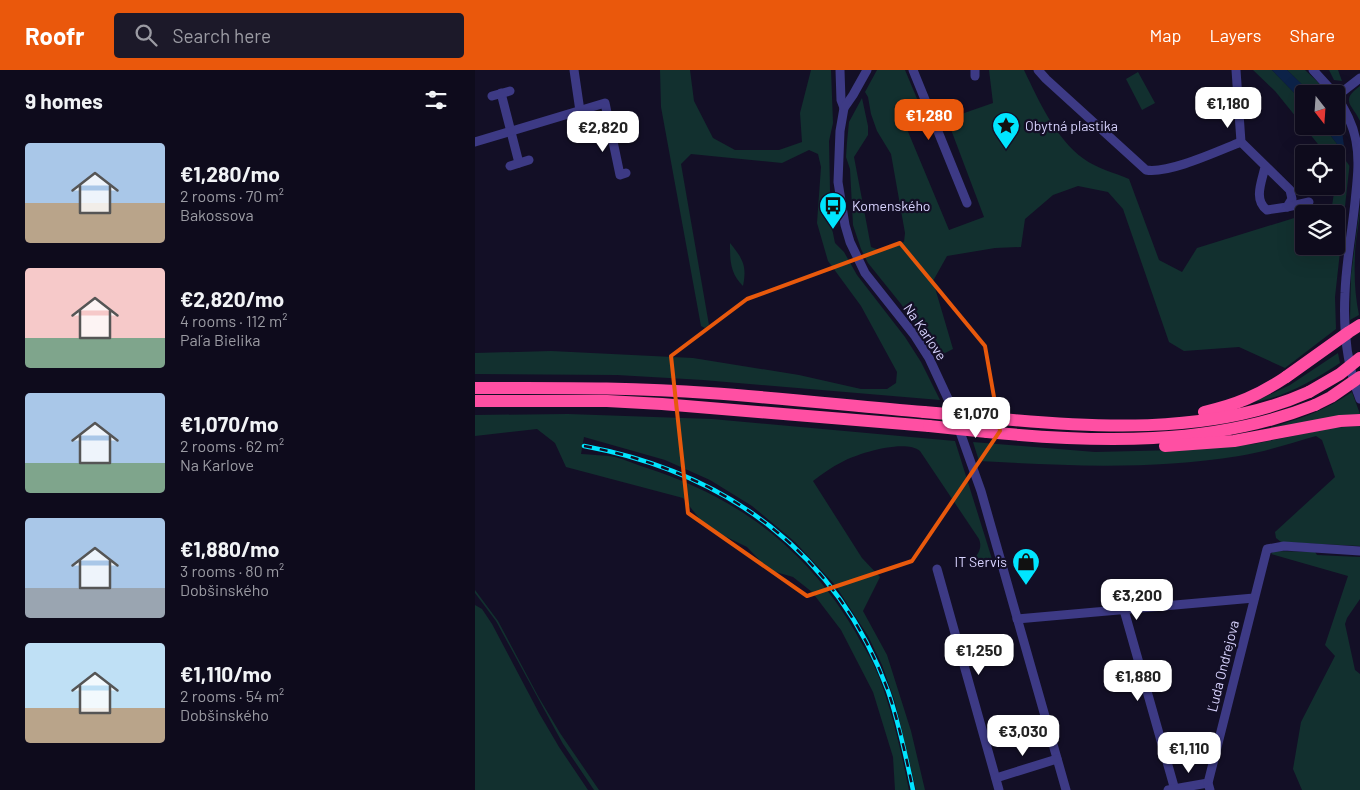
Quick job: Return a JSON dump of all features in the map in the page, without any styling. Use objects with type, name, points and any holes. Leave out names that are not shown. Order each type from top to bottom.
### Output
[{"type":"highway","points":[[1131,426],[1161,418],[1199,413],[1240,402],[1268,389],[1360,325]]},
{"type":"highway","points":[[475,388],[603,388],[709,393],[1089,426],[1131,426],[1181,423],[1243,413],[1279,404],[1309,392],[1340,374],[1360,358]]},
{"type":"highway","points":[[475,401],[607,401],[929,426],[1068,439],[1159,438],[1210,432],[1277,419],[1331,397],[1360,377]]},
{"type":"highway","points":[[1068,439],[1101,447],[1206,444],[1260,437],[1340,421],[1360,420]]},
{"type":"street","points":[[574,70],[580,111]]},
{"type":"street","points":[[840,70],[841,100],[844,108]]},
{"type":"street","name":"Na Karlove","points":[[867,70],[844,108],[838,158],[838,182],[845,225],[850,242],[865,273],[915,336],[938,376],[949,401],[981,491],[1066,790]]},
{"type":"street","points":[[913,70],[967,203]]},
{"type":"street","points":[[1038,70],[1146,170],[1167,169],[1241,142]]},
{"type":"street","points":[[1236,70],[1241,142],[1290,190],[1292,199],[1287,207]]},
{"type":"street","points":[[1313,70],[1327,85]]},
{"type":"street","points":[[1345,89],[1360,78]]},
{"type":"street","points":[[841,81],[857,88]]},
{"type":"street","points":[[501,93],[519,163]]},
{"type":"street","points":[[475,142],[605,103],[620,175],[625,173]]},
{"type":"street","points":[[1345,110],[1353,128],[1358,152],[1358,178],[1346,280],[1344,324],[1352,375],[1360,399]]},
{"type":"street","points":[[510,166],[529,160]]},
{"type":"street","points":[[1265,167],[1258,198],[1261,206],[1267,210],[1309,202]]},
{"type":"street","name":"Ľuda Ondrejova","points":[[1209,786],[1267,549],[1284,546],[1360,551]]},
{"type":"street","points":[[937,569],[999,790]]},
{"type":"street","points":[[1017,619],[1254,598]]},
{"type":"street","points":[[1124,610],[1173,789],[1209,786]]},
{"type":"street","points":[[996,778],[1057,759]]},
{"type":"highlighted area","points":[[900,243],[985,346],[1000,431],[912,561],[807,596],[688,513],[671,356],[747,299]]},
{"type":"green space","points":[[660,70],[690,70],[694,101],[713,138],[735,150],[779,150],[802,142],[800,113],[811,70],[831,70],[833,123],[829,141],[830,191],[828,209],[835,243],[844,252],[857,275],[905,337],[921,362],[940,400],[703,380],[617,375],[475,374],[475,353],[551,351],[693,358],[799,375],[861,389],[887,389],[896,383],[897,372],[861,306],[828,261],[817,223],[821,167],[818,154],[809,150],[782,163],[691,154],[681,164],[709,325],[705,328],[701,326],[661,107]]},
{"type":"green space","points":[[877,70],[905,70],[918,101],[899,110],[949,230],[984,217],[947,119],[993,103],[989,70],[1024,70],[1049,118],[1065,141],[1084,159],[1094,165],[1129,179],[1159,260],[1182,272],[1197,248],[1295,218],[1295,255],[1340,255],[1335,297],[1336,329],[1285,368],[1239,347],[1184,351],[1169,342],[1123,209],[1108,192],[1078,186],[1053,195],[1025,219],[1021,247],[995,248],[947,256],[933,281],[953,349],[937,357],[901,304],[868,263],[853,225],[850,169],[846,157],[847,142],[849,122],[862,98],[868,135],[854,157],[871,247],[879,250],[904,242],[905,233],[891,154],[877,131],[865,92]]},
{"type":"green space","points":[[1253,70],[1272,70],[1295,94],[1295,116],[1275,91]]},
{"type":"green space","points":[[1287,70],[1305,70],[1321,85],[1303,85]]},
{"type":"green space","points":[[1329,70],[1338,70],[1342,81],[1334,80]]},
{"type":"green space","points":[[1138,72],[1155,103],[1142,110],[1126,79]]},
{"type":"green space","points":[[1360,86],[1360,121],[1349,103],[1349,99]]},
{"type":"green space","points":[[1311,135],[1330,135],[1338,145],[1319,145]]},
{"type":"green space","points":[[1345,154],[1350,161],[1345,206],[1332,205],[1334,195],[1345,195]]},
{"type":"green space","points":[[1360,206],[1355,250],[1356,293],[1359,315],[1350,320],[1351,275]]},
{"type":"green space","points":[[730,243],[743,263],[743,286],[733,271]]},
{"type":"green space","points":[[1338,353],[1340,363],[1320,376],[1288,392],[1254,402],[1290,385]]},
{"type":"green space","points":[[1352,392],[1360,414],[1264,429],[1309,415],[1331,405]]},
{"type":"green space","points":[[568,414],[712,419],[955,441],[992,559],[971,563],[980,549],[979,539],[920,451],[904,446],[870,451],[838,464],[813,481],[862,558],[880,577],[863,611],[887,655],[911,731],[925,790],[916,790],[895,702],[882,665],[868,636],[835,585],[795,542],[752,506],[710,480],[665,460],[584,437],[581,454],[615,457],[647,468],[680,480],[741,511],[768,530],[816,576],[837,603],[873,663],[890,709],[909,790],[895,790],[893,757],[873,692],[841,630],[812,592],[793,577],[769,570],[747,547],[706,527],[683,498],[566,467],[555,443],[537,429],[475,436],[475,415]]},
{"type":"green space","points":[[1360,426],[1360,546],[1281,542],[1276,538],[1275,532],[1335,477],[1322,440],[1316,436],[1239,456],[1174,463],[1109,466],[979,461],[973,442],[1095,452],[1178,450],[1254,444],[1331,428]]},
{"type":"green space","points":[[1274,551],[1315,552],[1317,555],[1360,557],[1360,599],[1345,624],[1355,670],[1360,674],[1360,790],[1302,790],[1293,769],[1301,722],[1335,656],[1325,645],[1348,576],[1271,554]]},
{"type":"green space","points":[[475,590],[498,621],[560,733],[599,790],[594,790],[563,744],[496,621],[475,593]]},
{"type":"green space","points":[[475,605],[482,609],[492,624],[539,713],[588,790],[475,790]]},
{"type":"water","points":[[1272,70],[1287,70],[1303,85],[1295,85],[1295,94]]},
{"type":"water","points":[[1330,135],[1344,135],[1360,158],[1350,161],[1345,154],[1345,145],[1338,145]]},
{"type":"pier","points":[[1343,135],[1345,135],[1360,155],[1359,179],[1346,161]]},
{"type":"railway","points":[[584,446],[635,458],[684,476],[729,498],[770,526],[807,559],[839,598],[866,642],[892,703],[913,790]]},
{"type":"place","name":"Obytná plastika","points":[[1006,150]]},
{"type":"place","name":"Komenského","points":[[833,230]]},
{"type":"place","name":"IT Servis","points":[[1026,586]]}]
